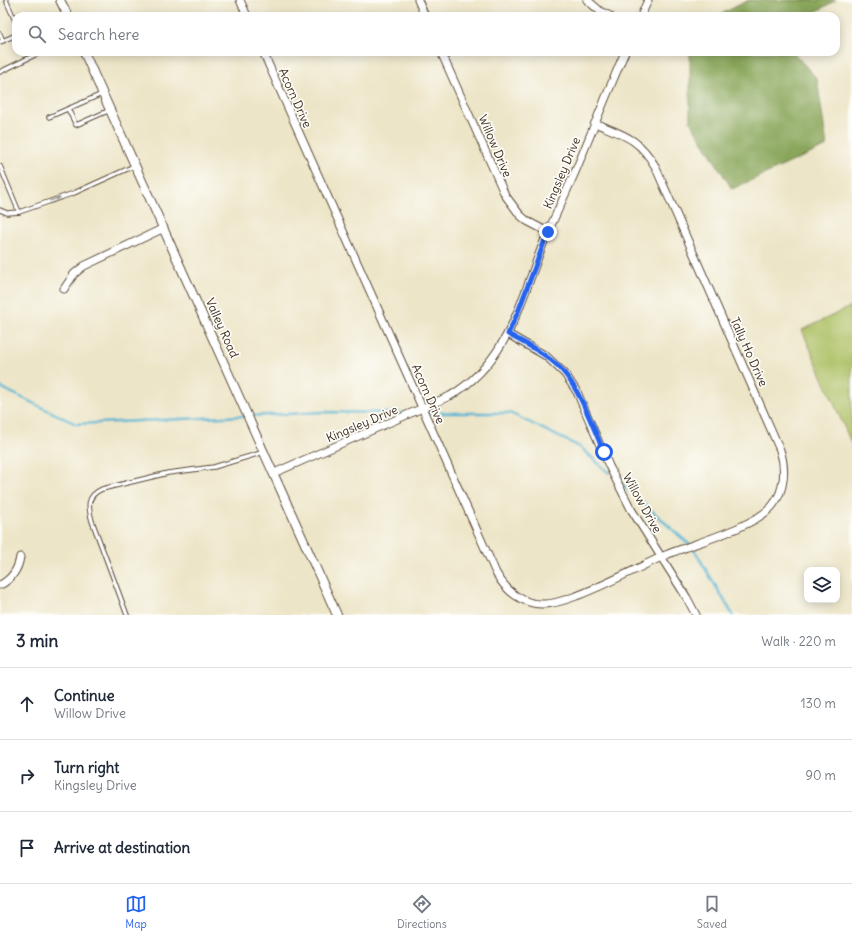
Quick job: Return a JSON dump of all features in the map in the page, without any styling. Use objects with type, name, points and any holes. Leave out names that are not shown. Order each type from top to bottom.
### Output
[{"type":"street","points":[[60,0],[63,12]]},
{"type":"street","points":[[240,0],[245,12]]},
{"type":"street","points":[[418,0],[423,12]]},
{"type":"street","points":[[587,0],[602,12]]},
{"type":"street","points":[[643,12],[648,0]]},
{"type":"street","name":"Valley Road","points":[[86,56],[337,615]]},
{"type":"street","name":"Acorn Drive","points":[[265,56],[496,573],[504,586],[520,599],[535,604],[545,604],[565,600],[595,588],[661,557]]},
{"type":"street","name":"Willow Drive","points":[[443,56],[504,195],[527,221],[548,232]]},
{"type":"street","name":"Kingsley Drive","points":[[274,473],[450,396],[469,384],[492,360],[508,334],[518,312],[548,232],[623,56]]},
{"type":"street","name":"Tally Ho Drive","points":[[595,123],[626,136],[636,143],[644,149],[655,166],[783,457],[783,484],[774,504],[769,510],[734,529],[661,557]]},
{"type":"street","points":[[64,289],[74,274],[84,266],[164,228]]},
{"type":"street","name":"Willow Drive","points":[[508,334],[546,356],[565,374],[577,392],[609,466],[631,509],[687,598],[696,615]]},
{"type":"street","points":[[0,585],[14,574],[19,565],[20,557]]},
{"type":"lane","points":[[6,0],[12,14]]},
{"type":"lane","points":[[0,34],[2,42],[12,37]]},
{"type":"lane","points":[[0,72],[33,56]]},
{"type":"lane","points":[[49,117],[102,94]]},
{"type":"lane","points":[[68,109],[76,125],[110,110]]},
{"type":"lane","points":[[0,166],[18,212]]},
{"type":"lane","points":[[0,210],[7,213],[18,212],[74,192],[135,166]]},
{"type":"lane","points":[[127,615],[89,512],[90,497],[95,492],[102,489],[168,473],[214,468],[265,452]]},
{"type":"green space","points":[[749,0],[836,0],[816,12],[725,12]]},
{"type":"green space","points":[[690,56],[797,56],[817,79],[827,146],[732,189],[690,121]]},
{"type":"green space","points":[[852,306],[852,445],[802,330]]},
{"type":"waterway","points":[[0,387],[76,424],[245,416]]},
{"type":"waterway","points":[[250,416],[323,412],[405,413]]},
{"type":"waterway","points":[[426,413],[510,413],[580,447],[609,473]]},
{"type":"waterway","points":[[621,483],[693,548],[733,615]]},
{"type":"route","points":[[548,232],[518,312],[508,334],[546,356],[565,374],[577,392],[604,452]]}]
